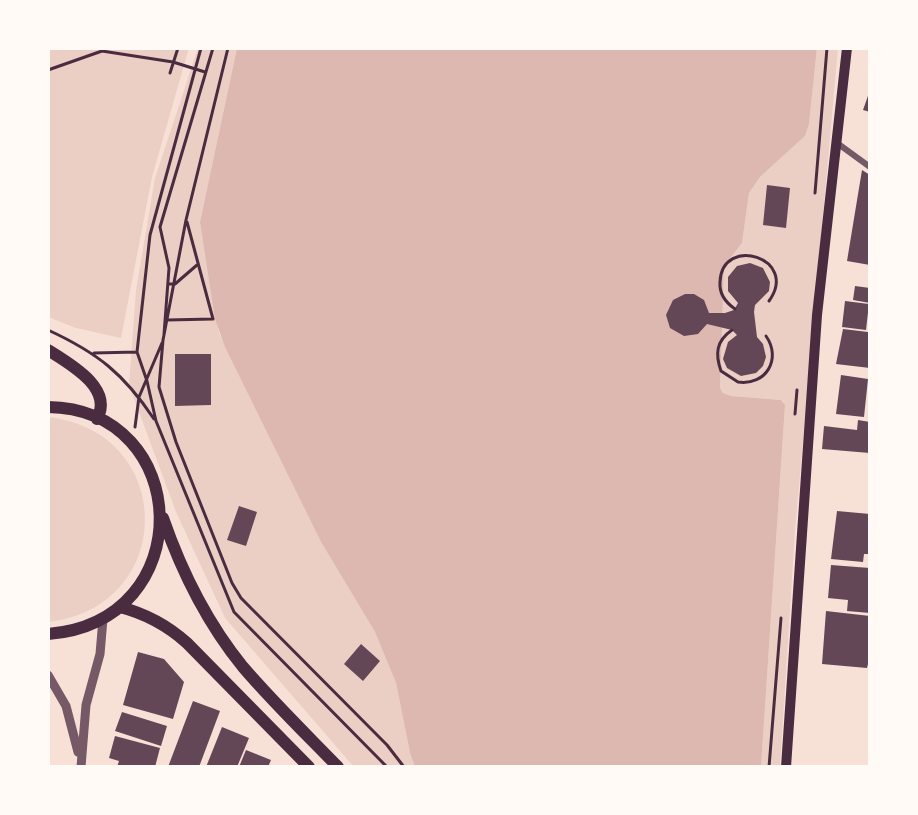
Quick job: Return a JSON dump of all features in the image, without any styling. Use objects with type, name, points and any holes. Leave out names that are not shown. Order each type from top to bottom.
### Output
[{"type":"main road","points":[[786,767],[817,315],[847,48]]},
{"type":"main road","points":[[48,350],[82,375],[99,392],[102,409],[97,418]]},
{"type":"main road","points":[[48,408],[79,411],[97,418],[131,444],[146,463],[155,485],[173,548],[224,640],[243,666],[338,767]]},
{"type":"main road","points":[[48,634],[75,630],[103,619],[120,607],[136,591],[152,562],[160,530],[160,508]]},
{"type":"main road","points":[[120,607],[167,626],[188,643],[307,766]]},
{"type":"street","points":[[837,143],[870,167]]},
{"type":"street","points":[[80,767],[86,705],[100,654],[103,619]]},
{"type":"street","points":[[48,675],[66,706],[74,729],[80,767]]},
{"type":"path","points":[[48,49],[52,48]]},
{"type":"path","points":[[170,73],[178,48]]},
{"type":"path","points":[[201,48],[150,234],[136,352],[147,381],[156,421],[234,612],[387,767]]},
{"type":"path","points":[[167,320],[169,268],[160,227],[213,48]]},
{"type":"path","points":[[228,48],[186,220],[163,340],[159,387],[170,424],[232,583],[241,598],[387,745],[404,767]]},
{"type":"path","points":[[48,70],[102,51],[173,62],[205,72]]},
{"type":"path","points":[[167,320],[213,319],[186,220]]},
{"type":"path","points":[[735,309],[723,297],[720,281],[726,265],[740,256],[757,256],[770,266],[776,286],[769,301]]},
{"type":"path","points":[[168,284],[175,284],[197,265]]},
{"type":"path","points":[[48,330],[93,353],[118,372],[140,397],[156,421]]},
{"type":"path","points":[[732,330],[720,342],[717,359],[721,371],[738,382],[754,382],[770,368],[773,351],[766,336]]},
{"type":"path","points":[[131,444],[140,397],[163,340]]},
{"type":"path","points":[[93,353],[136,352]]},
{"type":"shaded area","points":[[48,48],[189,48],[152,177],[121,338],[76,328],[48,317]]},
{"type":"shaded area","points":[[198,48],[237,48],[200,222],[219,333],[321,542],[375,632],[396,683],[415,767],[354,767],[225,618],[176,512],[129,385],[136,290],[155,178]]},
{"type":"shaded area","points":[[237,48],[817,48],[809,124],[805,136],[760,177],[749,193],[742,243],[724,266],[720,388],[723,393],[731,396],[781,400],[785,405],[761,767],[415,767],[396,683],[375,632],[321,542],[225,347],[215,319],[200,222]]},
{"type":"shaded area","points":[[817,48],[838,48],[795,531],[780,767],[761,767],[785,405],[781,400],[731,396],[723,393],[720,388],[724,266],[742,243],[749,193],[760,177],[805,136],[809,124]]},
{"type":"shaded area","points":[[48,417],[91,430],[121,453],[139,485],[145,520],[139,555],[121,586],[90,610],[48,622]]},
{"type":"building","points":[[870,90],[870,112],[863,110]]},
{"type":"building","points":[[862,170],[870,175],[870,265],[847,261]]},
{"type":"building","points":[[767,185],[790,188],[786,228],[763,225]]},
{"type":"building","points":[[750,263],[763,268],[770,282],[769,291],[755,305],[754,312],[757,337],[763,344],[766,357],[763,366],[756,373],[741,376],[727,368],[723,359],[728,342],[737,335],[732,330],[707,324],[698,334],[684,336],[670,328],[666,315],[673,300],[685,294],[694,294],[704,300],[709,313],[725,313],[734,310],[738,303],[728,291],[728,277],[737,266]]},
{"type":"building","points":[[855,286],[870,288],[870,303],[853,300]]},
{"type":"building","points":[[845,301],[869,304],[866,330],[842,327]]},
{"type":"building","points":[[869,328],[870,368],[836,364],[843,329],[868,332]]},
{"type":"building","points":[[175,354],[211,354],[211,405],[175,406]]},
{"type":"building","points":[[841,375],[868,379],[864,417],[836,414]]},
{"type":"building","points":[[858,420],[870,422],[870,453],[822,449],[824,426],[857,430]]},
{"type":"building","points":[[239,506],[257,512],[246,546],[227,540]]},
{"type":"building","points":[[837,511],[870,514],[870,554],[864,554],[863,562],[831,559]]},
{"type":"building","points":[[831,565],[870,568],[870,613],[847,611],[848,600],[828,598]]},
{"type":"building","points":[[826,611],[870,616],[870,656],[867,668],[822,664]]},
{"type":"building","points":[[361,644],[380,661],[363,681],[344,664]]},
{"type":"building","points":[[138,652],[164,659],[184,682],[173,719],[123,705]]},
{"type":"building","points":[[193,701],[220,711],[199,767],[168,767]]},
{"type":"building","points":[[122,712],[167,726],[161,746],[115,731]]},
{"type":"building","points":[[222,727],[249,738],[237,767],[206,767]]},
{"type":"building","points":[[115,736],[160,748],[155,767],[117,767],[119,761],[109,758]]},
{"type":"building","points":[[246,750],[271,760],[268,767],[239,767]]}]
